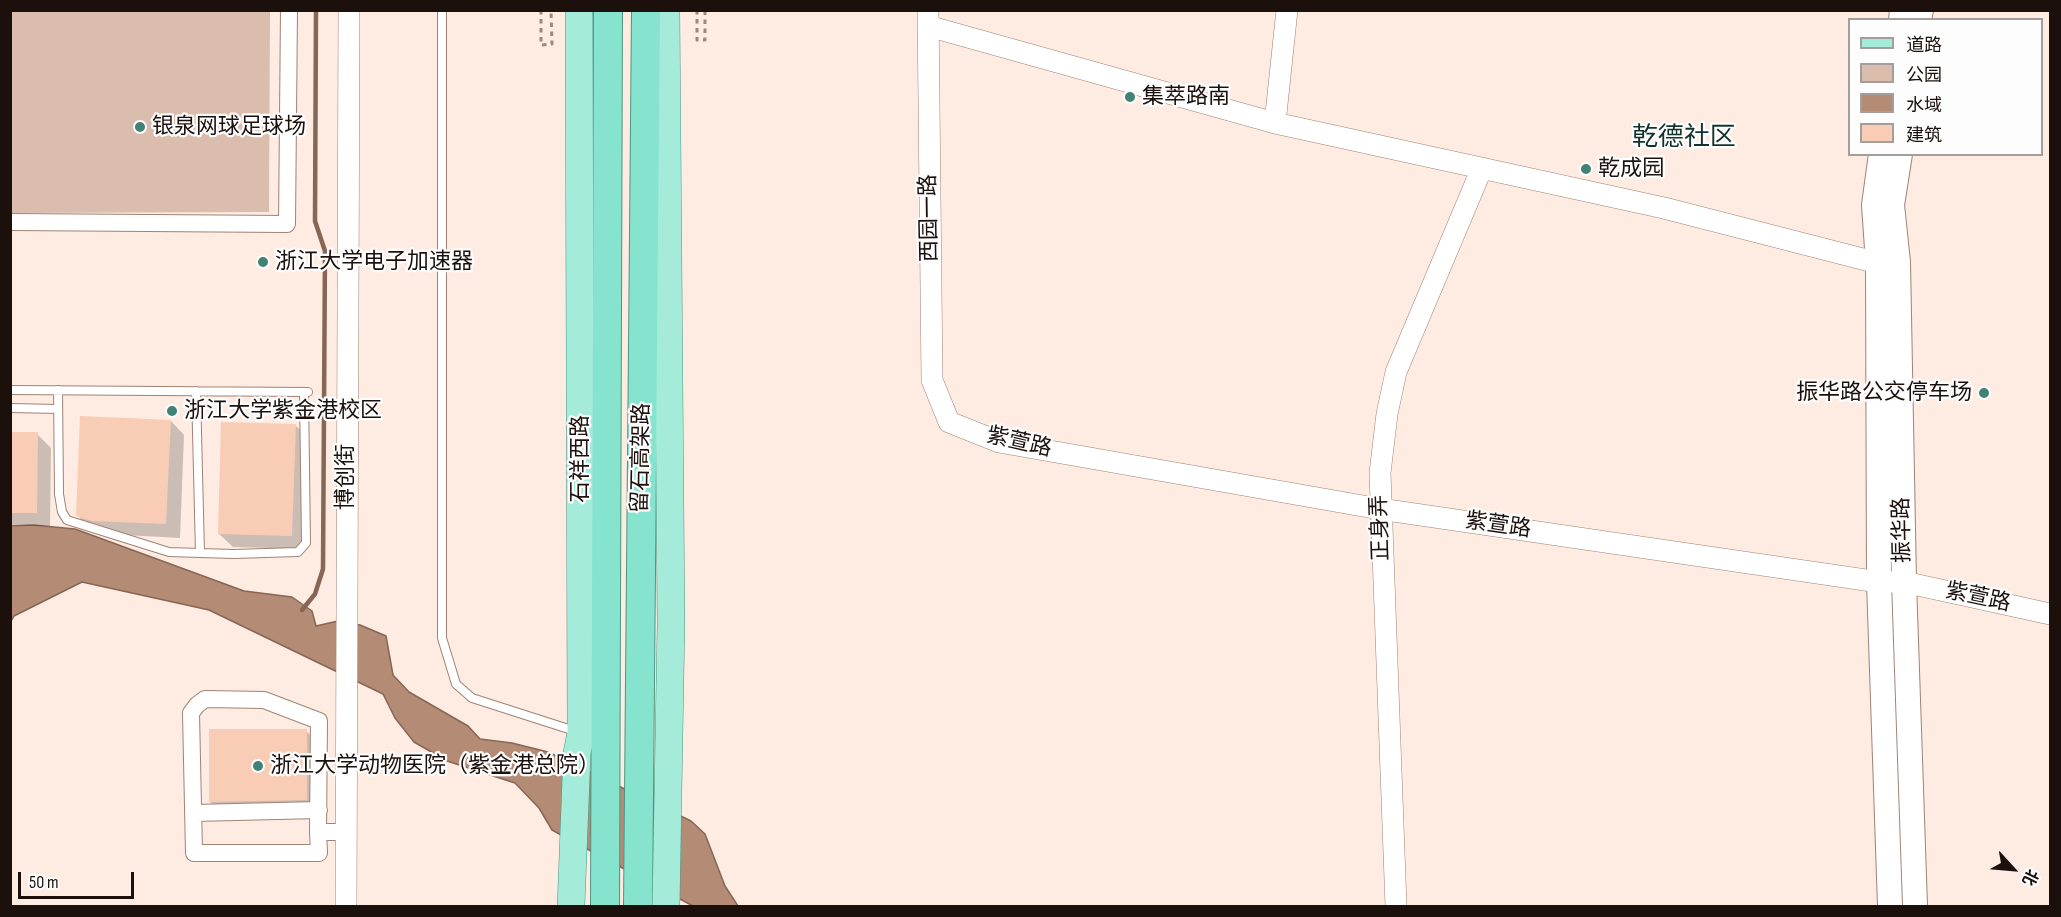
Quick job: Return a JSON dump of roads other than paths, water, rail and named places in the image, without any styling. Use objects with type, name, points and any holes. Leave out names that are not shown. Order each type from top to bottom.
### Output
[{"type":"highway","name":"留石高架路","points":[[605,900],[608,10]]},
{"type":"highway","name":"留石高架路","points":[[638,899],[646,10]]},
{"type":"main road","name":"石祥西路","points":[[571,906],[579,743],[579,10]]},
{"type":"main road","points":[[666,10],[671,623],[666,902]]},
{"type":"main road","name":"振华路","points":[[1881,156],[1874,204],[1888,263],[1904,582],[1915,906]]},
{"type":"main road","name":"振华路","points":[[1890,906],[1879,582],[1888,263],[1892,205],[1900,156]]},
{"type":"street","points":[[10,222],[287,224],[289,10]]},
{"type":"street","name":"博创街","points":[[346,906],[349,10]]},
{"type":"street","points":[[1275,123],[1287,10]]},
{"type":"street","points":[[928,18],[1275,123],[1664,208],[1888,263]]},
{"type":"street","name":"西园一路","points":[[928,18],[932,380],[949,422]]},
{"type":"street","name":"正身弄","points":[[1396,906],[1380,472],[1387,414],[1396,372],[1482,168]]},
{"type":"street","name":"紫萱路","points":[[949,422],[999,442],[1380,509],[1879,582],[1904,582],[2050,614]]},
{"type":"street","points":[[205,699],[264,700],[319,721],[319,853],[194,853],[194,813],[191,713],[205,699]]},
{"type":"street","points":[[194,813],[319,810]]},
{"type":"street","points":[[318,832],[346,832]]},
{"type":"lane","points":[[442,10],[442,638],[456,684],[472,698],[579,743]]},
{"type":"lane","points":[[10,390],[58,390],[306,392],[306,543],[298,552],[281,554],[169,552],[67,519],[62,512],[59,494],[58,390]]},
{"type":"lane","points":[[196,391],[200,553]]},
{"type":"lane","points":[[10,408],[58,409]]},
{"type":"water","points":[[33,525],[75,529],[244,591],[292,597],[312,611],[316,626],[338,621],[360,625],[386,636],[393,675],[409,692],[468,726],[480,739],[512,743],[548,752],[691,821],[705,834],[725,886],[738,906],[693,906],[552,830],[539,808],[515,783],[447,761],[414,742],[395,718],[383,694],[209,610],[82,582],[14,616],[11,621],[11,526]]},
{"type":"waterway","points":[[302,610],[315,594],[323,569],[325,251],[315,221],[316,10]]},
{"type":"place","name":"集萃路南","points":[[1130,97]]},
{"type":"place","name":"银泉网球足球场","points":[[140,127]]},
{"type":"place","name":"乾成园","points":[[1586,169]]},
{"type":"place","name":"浙江大学电子加速器","points":[[263,262]]},
{"type":"place","name":"振华路公交停车场","points":[[1984,393]]},
{"type":"place","name":"浙江大学紫金港校区","points":[[172,411]]},
{"type":"place","name":"浙江大学动物医院（紫金港总院）","points":[[258,766]]},
{"type":"district","name":"乾德社区","points":[[1684,138]]}]
